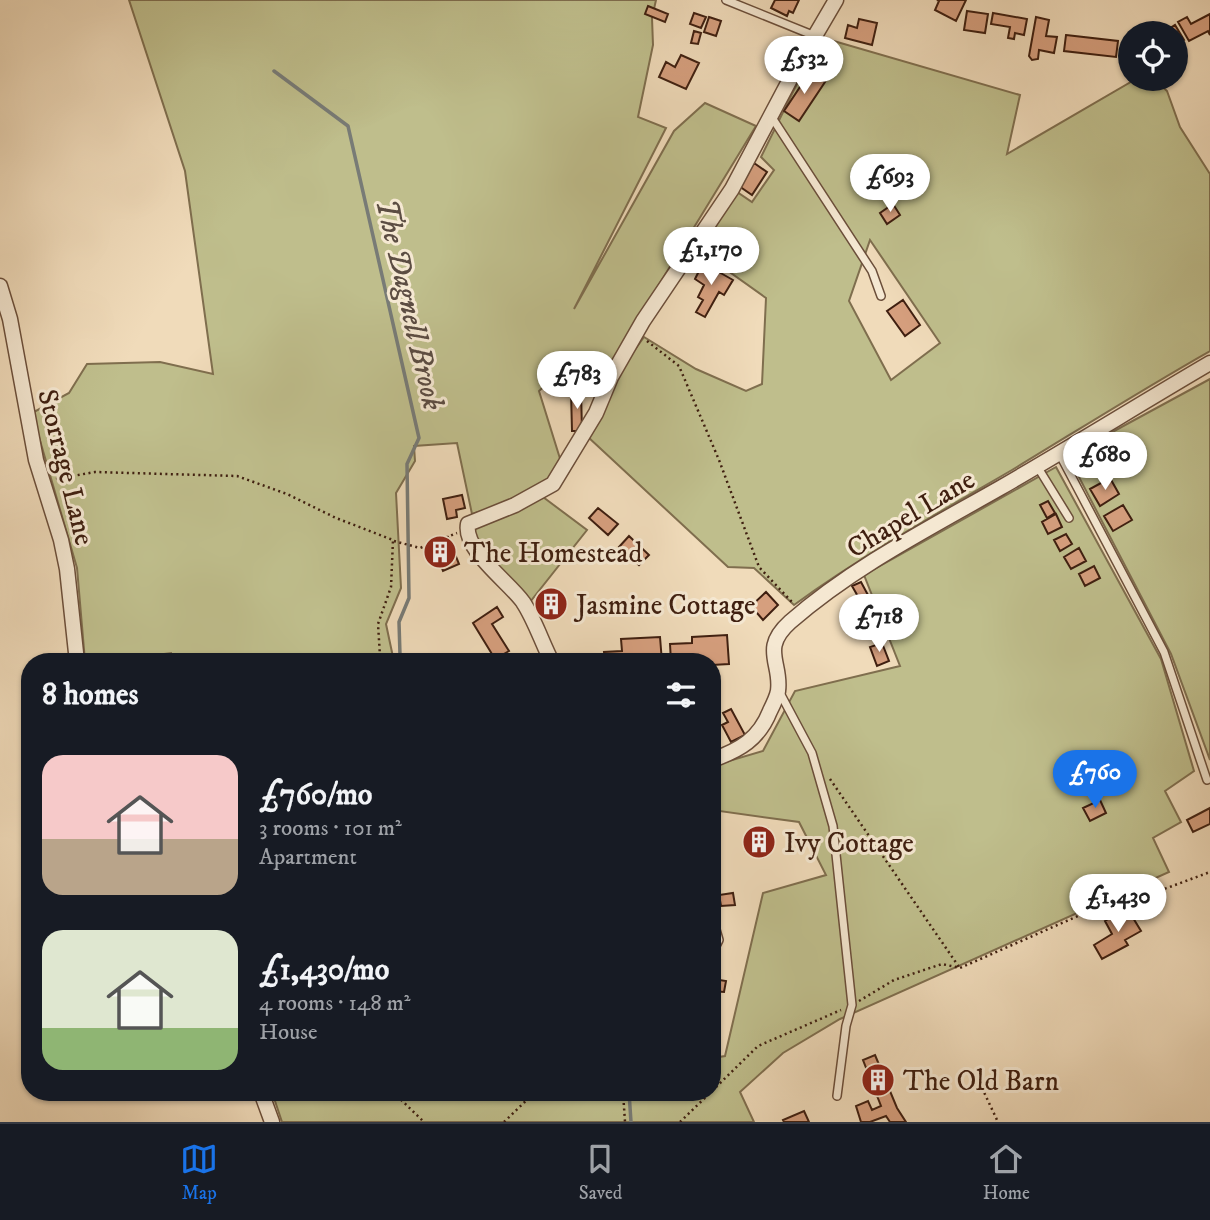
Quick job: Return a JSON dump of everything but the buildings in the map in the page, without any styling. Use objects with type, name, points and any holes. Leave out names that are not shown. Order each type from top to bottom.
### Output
[{"type":"street","points":[[548,653],[523,603],[482,560],[472,524],[553,484],[596,413],[611,377],[637,332],[732,189],[836,0]]},
{"type":"street","name":"Storrage Lane","points":[[0,286],[10,319],[26,414],[61,540],[67,569],[76,653]]},
{"type":"street","name":"Chapel Lane","points":[[721,757],[737,751],[751,741],[767,719],[778,690],[775,642],[802,613],[835,587],[894,548],[1210,363]]},
{"type":"street","points":[[264,1101],[272,1122]]},
{"type":"lane","points":[[726,0],[815,37]]},
{"type":"lane","points":[[771,115],[872,271],[881,296]]},
{"type":"lane","points":[[1058,453],[1164,652],[1206,780]]},
{"type":"lane","points":[[1037,466],[1069,518]]},
{"type":"lane","points":[[778,690],[812,753],[833,825],[852,1005],[846,1026],[837,1096]]},
{"type":"path","points":[[637,332],[678,366],[719,460],[759,567],[802,613]]},
{"type":"path","points":[[43,482],[95,472],[237,476],[287,494],[336,518],[420,548],[472,524]]},
{"type":"path","points":[[380,653],[378,624],[391,587],[393,540]]},
{"type":"path","points":[[828,776],[960,968]]},
{"type":"path","points":[[721,1082],[758,1046],[852,1005],[894,979],[942,964],[960,968],[1105,904],[1167,888],[1210,872]]},
{"type":"path","points":[[982,1088],[998,1122]]},
{"type":"path","points":[[403,1101],[425,1122]]},
{"type":"path","points":[[504,1122],[526,1101]]},
{"type":"path","points":[[624,1101],[625,1122]]},
{"type":"path","points":[[680,1122],[702,1101]]},
{"type":"shaded area","points":[[129,0],[656,0],[652,18],[653,45],[638,117],[666,128],[574,309],[674,131],[705,103],[756,126],[600,381],[582,377],[565,367],[539,391],[562,465],[553,475],[521,496],[472,514],[457,443],[414,446],[415,461],[396,493],[401,588],[386,624],[392,653],[84,653],[77,568],[32,413],[69,393],[87,364],[160,362],[213,374],[185,171]]},
{"type":"shaded area","points":[[820,37],[1020,95],[1007,154],[1118,89],[1167,91],[1180,127],[1210,174],[1210,351],[901,535],[794,605],[754,568],[728,567],[588,437],[621,369],[644,337],[696,369],[746,391],[762,384],[766,298],[700,251],[737,192],[752,202],[774,170],[761,157]],"holes":[[[870,240],[940,343],[891,380],[849,301]]]},
{"type":"shaded area","points":[[1210,379],[1210,760],[1171,654],[1068,456]]},
{"type":"shaded area","points":[[1056,467],[1161,659],[1194,771],[1165,791],[1181,822],[1153,838],[1169,872],[840,1019],[783,1053],[740,1092],[754,1122],[282,1122],[275,1101],[721,1101],[721,1057],[725,1056],[763,893],[826,875],[799,822],[721,811],[721,763],[763,751],[795,691],[900,666],[864,575]]},
{"type":"shaded area","points":[[543,497],[587,530],[530,602],[478,545],[473,526]]},
{"type":"waterway","name":"The Dagnell Brook","points":[[274,71],[348,126],[419,438],[407,464],[409,598],[399,622],[400,653]]},
{"type":"waterway","name":"The Dagnell Brook","points":[[630,1101],[631,1122]]},
{"type":"place","name":"The Homestead","points":[[440,552]]},
{"type":"place","name":"Jasmine Cottage","points":[[551,604]]},
{"type":"place","name":"Ivy Cottage","points":[[759,842]]},
{"type":"place","name":"The Old Barn","points":[[878,1080]]}]
